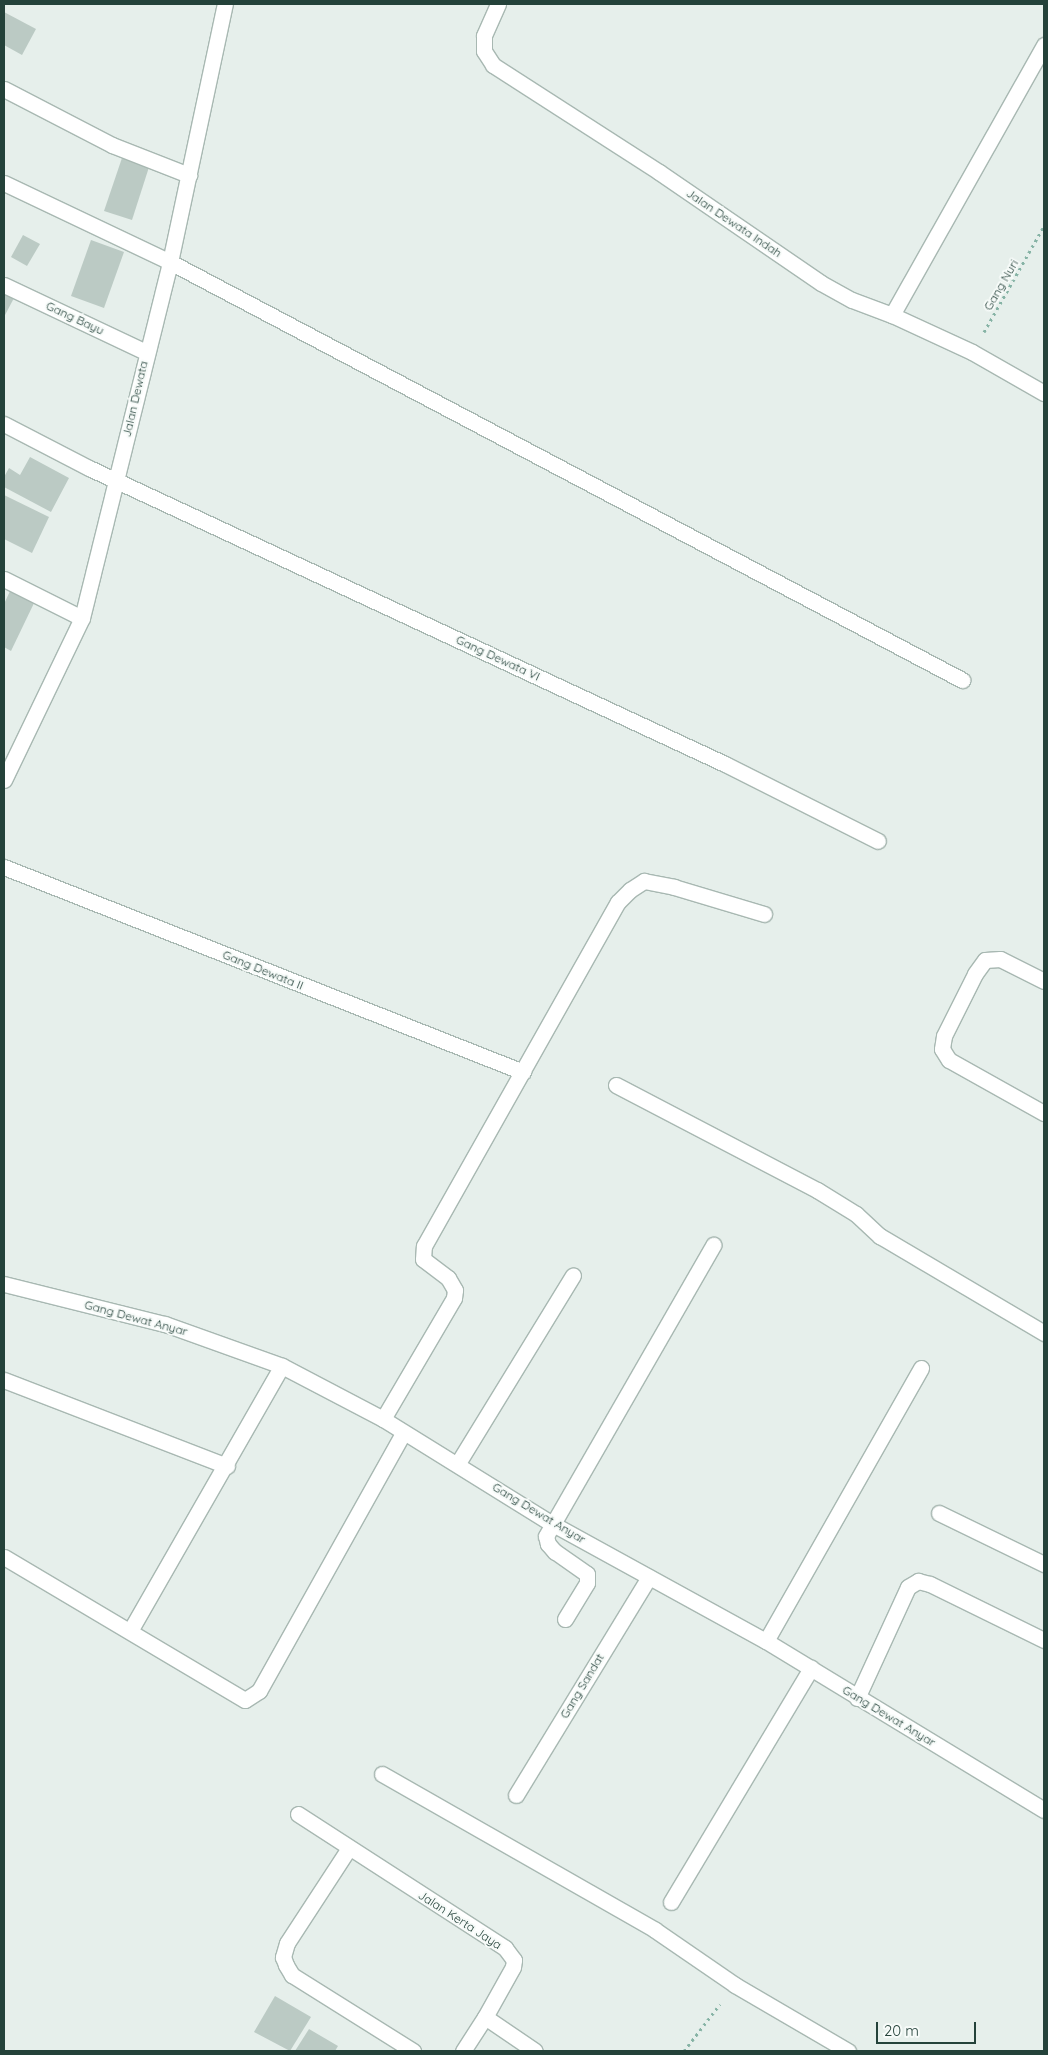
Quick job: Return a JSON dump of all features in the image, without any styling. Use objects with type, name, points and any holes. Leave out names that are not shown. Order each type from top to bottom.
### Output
[{"type":"street","name":"Jalan Dewata","points":[[4,780],[9,757],[82,618],[146,352],[170,262],[226,4]]},
{"type":"street","name":"Jalan Dewata Indah","points":[[498,4],[484,36],[484,51],[493,65],[659,172],[821,283],[852,300],[892,315],[972,352],[1044,393]]},
{"type":"street","points":[[892,315],[1044,45]]},
{"type":"street","points":[[4,89],[112,145],[189,175]]},
{"type":"street","points":[[4,183],[170,262],[962,680]]},
{"type":"street","name":"Gang Bayu","points":[[4,284],[146,352]]},
{"type":"street","name":"Gang Dewata VI","points":[[4,424],[116,479],[725,764],[878,841]]},
{"type":"street","points":[[4,579],[82,618]]},
{"type":"street","name":"Gang Dewata II","points":[[4,867],[523,1072]]},
{"type":"street","points":[[383,1419],[454,1298],[455,1290],[448,1278],[423,1258],[424,1246],[618,902],[630,890],[644,881],[764,914]]},
{"type":"street","points":[[1044,981],[1000,959],[985,960],[975,974],[944,1036],[942,1049],[950,1060],[1044,1113]]},
{"type":"street","points":[[616,1085],[817,1190],[856,1214],[880,1236],[1044,1333]]},
{"type":"street","points":[[564,1620],[587,1583],[587,1574],[548,1544],[546,1536],[714,1244]]},
{"type":"street","points":[[458,1463],[573,1275]]},
{"type":"street","name":"Gang Dewat Anyar","points":[[4,1284],[165,1324],[282,1366],[383,1419],[403,1433],[458,1463],[552,1523],[766,1641],[1044,1810]]},
{"type":"street","points":[[130,1631],[227,1466],[282,1366]]},
{"type":"street","points":[[766,1641],[921,1368]]},
{"type":"street","points":[[4,1380],[227,1466]]},
{"type":"street","points":[[4,1557],[130,1631],[230,1694],[245,1700],[252,1698],[259,1691],[403,1433]]},
{"type":"street","points":[[939,1513],[1044,1564]]},
{"type":"street","name":"Gang Sandat","points":[[516,1795],[649,1577]]},
{"type":"street","points":[[857,1698],[908,1587],[918,1582],[930,1584],[1044,1640]]},
{"type":"street","points":[[671,1902],[811,1668]]},
{"type":"street","points":[[382,1774],[655,1930],[735,1985],[848,2051]]},
{"type":"street","name":"Jalan Kerta Jaya","points":[[298,1814],[510,1954],[514,1960],[511,1975],[485,2017]]},
{"type":"street","points":[[349,1848],[287,1943],[283,1957],[292,1975],[412,2051]]},
{"type":"street","points":[[463,2051],[485,2017],[535,2051]]},
{"type":"path","name":"Gang Nuri","points":[[972,352],[1044,226]]},
{"type":"path","points":[[684,2051],[735,1985]]},
{"type":"building","points":[[4,12],[36,29],[22,55],[4,45]]},
{"type":"building","points":[[123,155],[150,164],[132,220],[104,211]]},
{"type":"building","points":[[23,235],[40,244],[27,266],[11,257]]},
{"type":"building","points":[[91,240],[124,252],[104,308],[71,296]]},
{"type":"building","points":[[4,293],[14,298],[4,317]]},
{"type":"building","points":[[30,457],[69,478],[51,512],[4,487],[4,477],[9,468],[20,475]]},
{"type":"building","points":[[4,495],[49,517],[32,553],[4,539]]},
{"type":"building","points":[[11,589],[35,601],[11,651],[4,647],[4,604]]},
{"type":"building","points":[[275,1996],[311,2017],[290,2051],[254,2032]]},
{"type":"building","points":[[309,2029],[338,2046],[335,2051],[295,2051]]}]
